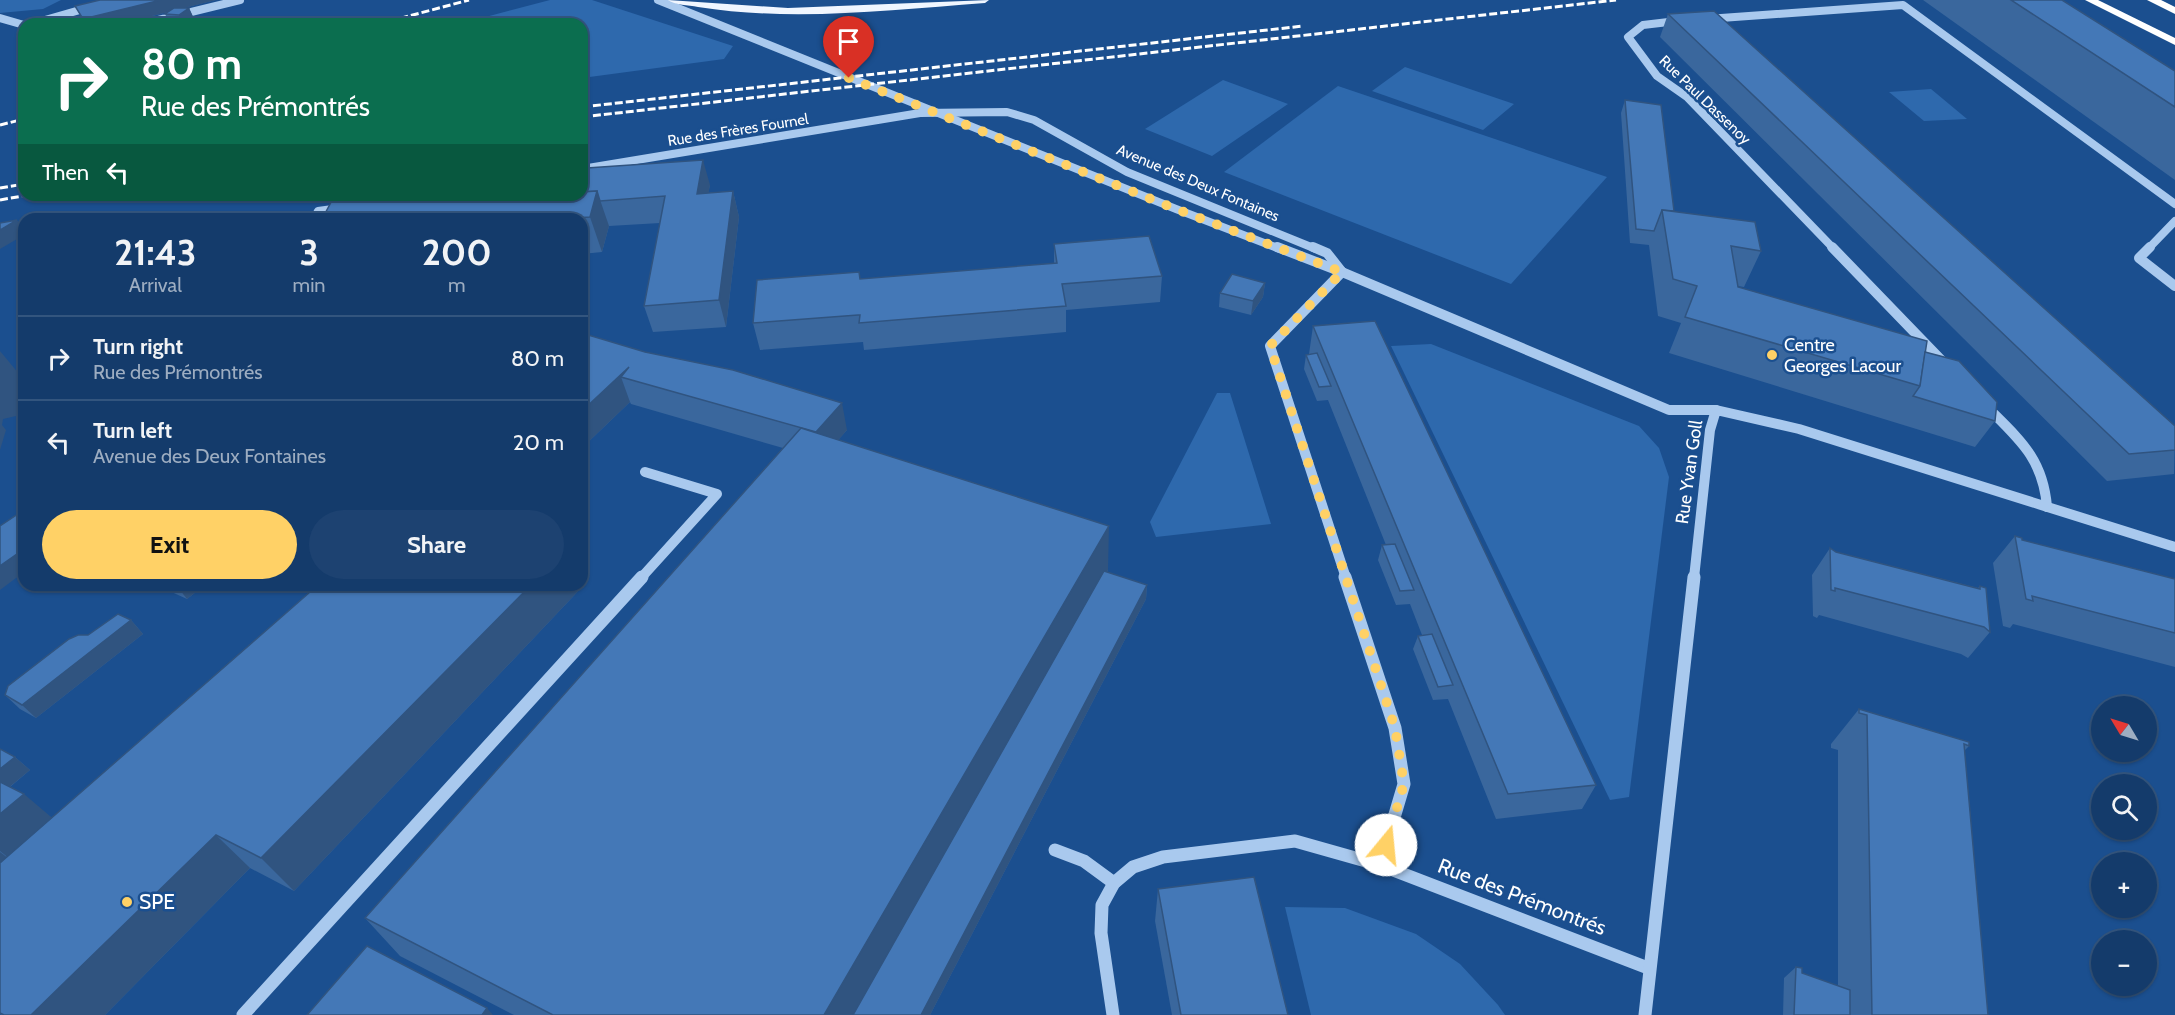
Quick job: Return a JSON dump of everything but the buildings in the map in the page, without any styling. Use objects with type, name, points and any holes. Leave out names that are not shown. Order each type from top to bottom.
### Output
[{"type":"highway","points":[[2090,0],[2175,42]]},
{"type":"highway","points":[[2152,0],[2175,11]]},
{"type":"main road","points":[[672,0],[731,8],[816,10],[984,0]]},
{"type":"street","points":[[49,18],[115,0]]},
{"type":"street","points":[[166,18],[240,0]]},
{"type":"street","name":"Avenue des Deux Fontaines","points":[[658,0],[1176,209],[1342,272],[1669,410],[1716,410]]},
{"type":"street","points":[[1695,20],[1903,5],[2175,204]]},
{"type":"street","points":[[0,18],[18,23]]},
{"type":"street","name":"Rue Paul Dassenoy","points":[[1683,21],[1648,23],[1633,28],[1628,37],[1658,76],[1687,97],[1950,368]]},
{"type":"street","name":"Avenue des Deux Fontaines","points":[[933,112],[1007,112],[1034,120],[1127,172],[1328,253],[1342,272]]},
{"type":"street","name":"Rue des Frères Fournel","points":[[588,168],[933,112]]},
{"type":"street","points":[[317,213],[352,206]]},
{"type":"street","points":[[2175,221],[2139,258],[2175,286]]},
{"type":"street","points":[[1342,272],[1270,346],[1395,728],[1404,784],[1380,865]]},
{"type":"street","points":[[1983,402],[2032,453],[2043,472],[2047,507]]},
{"type":"street","name":"Rue Yvan Goll","points":[[1645,1015],[1648,968],[1710,430],[1716,410],[1799,429],[2175,547]]},
{"type":"street","points":[[243,1015],[717,494],[645,472]]},
{"type":"street","name":"Rue des Prémontrés","points":[[1113,1015],[1101,933],[1102,905],[1114,883],[1133,867],[1163,858],[1294,841],[1380,865],[1648,968]]},
{"type":"street","points":[[1055,850],[1084,861],[1114,883]]},
{"type":"shaded area","points":[[0,0],[61,0],[43,9],[0,13]]},
{"type":"shaded area","points":[[550,0],[592,0],[733,46],[724,59],[588,77],[588,18],[482,18]]},
{"type":"shaded area","points":[[1405,67],[1514,104],[1483,130],[1372,91]]},
{"type":"shaded area","points":[[1223,80],[1288,104],[1212,156],[1145,129]]},
{"type":"shaded area","points":[[1338,86],[1607,177],[1511,284],[1224,172]]},
{"type":"shaded area","points":[[1931,89],[1967,119],[1924,121],[1889,92]]},
{"type":"shaded area","points":[[1431,344],[1639,426],[1659,448],[1669,477],[1629,797],[1610,800],[1391,346]]},
{"type":"shaded area","points":[[1217,393],[1230,393],[1271,524],[1156,537],[1150,522]]},
{"type":"shaded area","points":[[1285,907],[1345,908],[1416,934],[1460,964],[1505,1015],[1311,1015]]},
{"type":"railway","points":[[402,18],[469,0]]},
{"type":"railway","points":[[588,116],[1616,0]]},
{"type":"railway","points":[[588,106],[1303,26]]},
{"type":"railway","points":[[0,125],[18,120]]},
{"type":"railway","points":[[0,188],[18,185]]},
{"type":"railway","points":[[0,200],[18,197]]},
{"type":"place","name":"Centre Georges Lacour","points":[[1772,355]]},
{"type":"place","name":"SPE","points":[[127,902]]},
{"type":"route","points":[[849,78],[1176,209],[1342,272],[1270,346],[1395,728],[1404,784],[1386,845]]}]
